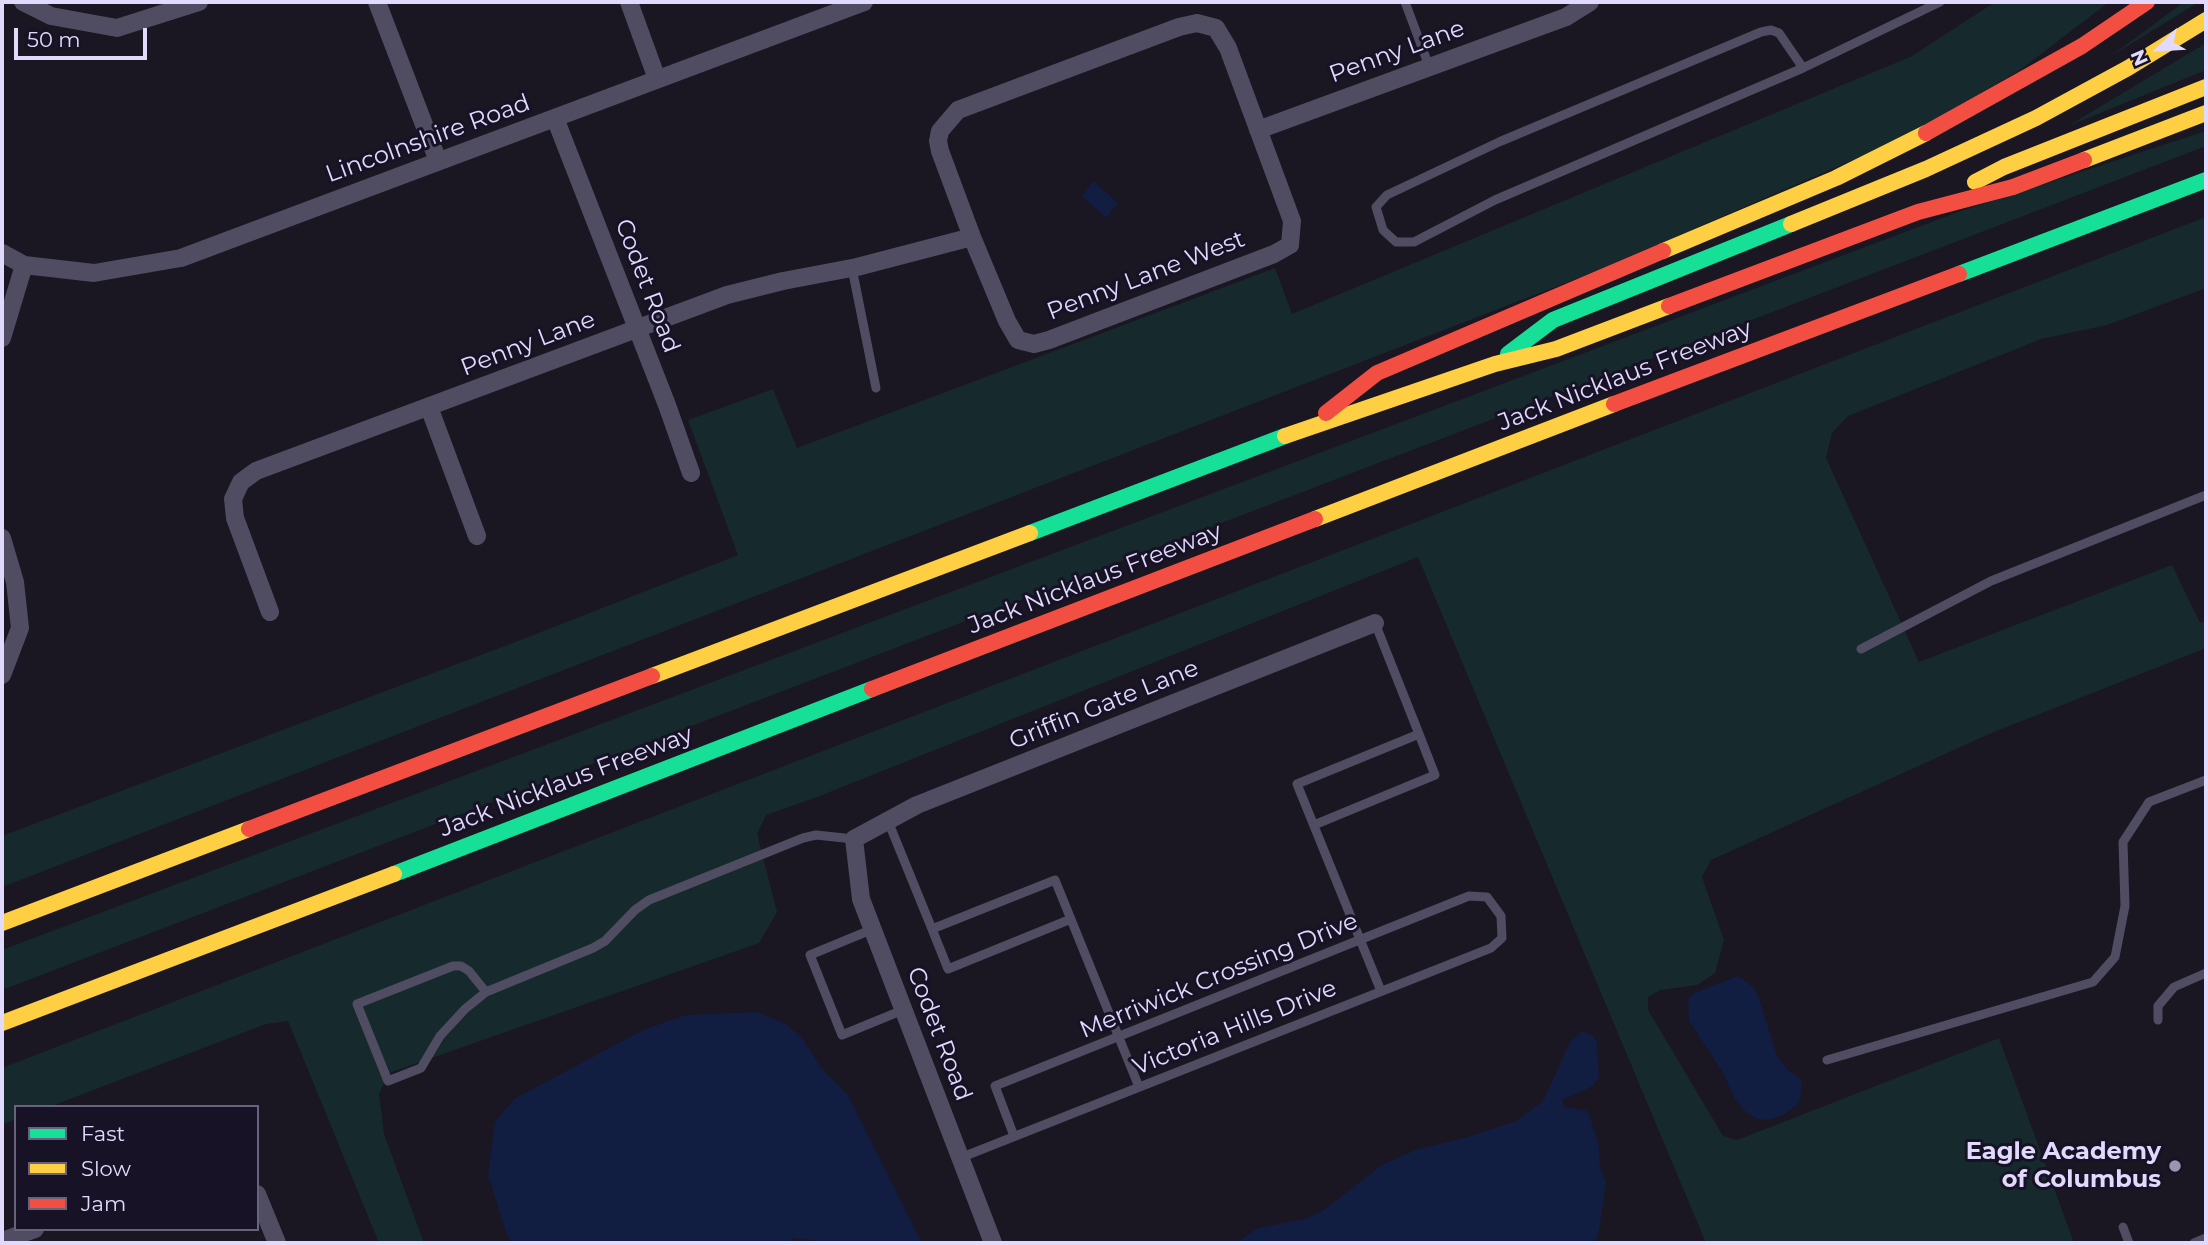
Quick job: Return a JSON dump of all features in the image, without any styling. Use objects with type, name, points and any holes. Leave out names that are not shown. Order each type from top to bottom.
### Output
[{"type":"highway","points":[[1309,427],[1377,373],[1836,178],[1910,142],[2082,46],[2147,2]]},
{"type":"highway","points":[[1495,364],[1553,320],[1986,142],[2088,91],[2206,20]]},
{"type":"highway","points":[[1918,212],[2004,167],[2206,87]]},
{"type":"highway","name":"Jack Nicklaus Freeway","points":[[2,923],[1309,427],[1495,364],[1556,349],[1918,212],[2013,187],[2206,113]]},
{"type":"highway","name":"Jack Nicklaus Freeway","points":[[2,1023],[285,917],[579,800],[2206,180]]},
{"type":"street","points":[[23,2],[51,16],[117,29],[199,2]]},
{"type":"street","points":[[377,2],[438,161]]},
{"type":"street","points":[[629,2],[657,79]]},
{"type":"street","name":"Lincolnshire Road","points":[[2,253],[24,265],[93,273],[181,258],[864,2]]},
{"type":"street","name":"Penny Lane","points":[[1258,130],[1566,17],[1590,2]]},
{"type":"street","points":[[972,237],[938,141],[940,131],[958,110],[1140,41],[1197,23],[1216,28],[1228,48],[1258,130]]},
{"type":"street","name":"Codet Road","points":[[555,118],[691,473]]},
{"type":"street","name":"Penny Lane West","points":[[972,237],[1007,321],[1018,340],[1034,344],[1049,340],[1274,254],[1290,245],[1292,222],[1258,130]]},
{"type":"street","name":"Penny Lane","points":[[270,612],[235,518],[233,499],[241,482],[256,471],[727,296],[972,237]]},
{"type":"street","points":[[2,338],[24,265]]},
{"type":"street","points":[[429,407],[477,536]]},
{"type":"street","points":[[2,538],[15,582],[19,628],[2,675]]},
{"type":"street","name":"Griffin Gate Lane","points":[[854,839],[917,805],[1375,623]]},
{"type":"street","name":"Codet Road","points":[[854,839],[862,899],[993,1243]]},
{"type":"street","points":[[259,1199],[276,1243]]},
{"type":"street","points":[[2,1241],[30,1231]]},
{"type":"lane","points":[[1405,2],[1429,66]]},
{"type":"lane","points":[[1803,68],[1779,33],[1770,30],[1761,32],[1499,142],[1387,195],[1376,207],[1383,230],[1396,242],[1414,242],[1495,200],[1803,68],[1940,2]]},
{"type":"lane","points":[[852,268],[876,388]]},
{"type":"lane","points":[[1861,649],[1991,581],[2206,495]]},
{"type":"lane","points":[[1314,825],[1435,775],[1375,623]]},
{"type":"lane","points":[[1381,991],[1297,784],[1419,734]]},
{"type":"lane","points":[[1827,1060],[2093,982],[2115,957],[2124,906],[2123,842],[2149,802],[2206,780]]},
{"type":"lane","points":[[888,821],[948,969],[1071,919]]},
{"type":"lane","points":[[485,992],[469,971],[461,966],[453,966],[357,1004],[387,1081],[421,1068],[440,1036],[485,992],[593,948],[605,941],[635,909],[649,900],[803,838],[816,835],[854,839]]},
{"type":"lane","points":[[932,929],[1055,880],[1139,1087]]},
{"type":"lane","name":"Merriwick Crossing Drive","points":[[1014,1136],[995,1086],[1469,897],[1486,897],[1501,916]]},
{"type":"lane","name":"Victoria Hills Drive","points":[[960,1158],[1491,948],[1502,938],[1501,916]]},
{"type":"lane","points":[[873,929],[810,954],[842,1035],[903,1010]]},
{"type":"lane","points":[[2158,1020],[2158,1006],[2174,987],[2206,973]]},
{"type":"lane","points":[[2123,1227],[2129,1243]]},
{"type":"lane","points":[[2194,1243],[2206,1238]]},
{"type":"green space","points":[[1995,2],[2109,2],[2020,70],[1904,138],[1594,272],[2,887],[2,836],[738,555],[688,420],[773,389],[797,448],[1275,268],[1292,314],[1912,56]]},
{"type":"green space","points":[[2184,2],[2199,2],[2111,56]]},
{"type":"green space","points":[[2206,43],[2206,70],[2068,126]]},
{"type":"green space","points":[[2206,131],[2206,146],[2,990],[2,950],[1958,212]]},
{"type":"green space","points":[[2206,217],[2206,288],[2107,325],[2041,339],[1848,416],[1832,433],[1826,458],[1919,662],[2172,565],[2200,623],[2206,621],[2206,648],[1989,734],[1711,860],[1702,877],[1724,940],[1715,973],[1697,985],[1660,990],[1648,997],[1648,1010],[1723,1136],[1737,1140],[1999,1038],[2074,1243],[1706,1243],[1418,557],[766,815],[757,834],[777,912],[759,943],[389,1073],[379,1094],[384,1134],[424,1243],[379,1243],[288,1021],[266,1024],[54,1105],[14,1105],[14,1120],[2,1125],[2,1068]]},
{"type":"water","points":[[1093,181],[1118,203],[1106,218],[1082,196]]},
{"type":"water","points":[[1738,976],[1753,987],[1758,995],[1777,1056],[1788,1070],[1799,1077],[1802,1084],[1799,1103],[1783,1115],[1767,1120],[1757,1119],[1746,1112],[1735,1099],[1723,1073],[1689,1021],[1688,999],[1694,993]]},
{"type":"water","points":[[757,1012],[786,1024],[802,1038],[822,1069],[848,1095],[922,1243],[833,1243],[792,1238],[791,1243],[512,1243],[488,1175],[495,1122],[514,1099],[645,1029],[686,1015]]},
{"type":"water","points":[[1582,1031],[1593,1036],[1597,1042],[1599,1077],[1593,1086],[1562,1100],[1565,1107],[1588,1111],[1599,1145],[1600,1166],[1606,1182],[1595,1243],[1236,1243],[1258,1228],[1304,1219],[1321,1212],[1382,1165],[1415,1150],[1468,1137],[1516,1121],[1543,1101],[1570,1042]]},
{"type":"traffic: fast","points":[[1959,274],[2206,180]]},
{"type":"traffic: fast","points":[[1508,354],[1553,320],[1791,224]]},
{"type":"traffic: fast","points":[[1030,533],[1285,436]]},
{"type":"traffic: fast","points":[[394,874],[872,689]]},
{"type":"traffic: slow","points":[[1791,224],[1926,169],[2036,118],[2128,68],[2206,20]]},
{"type":"traffic: slow","points":[[1975,182],[2004,167],[2206,87]]},
{"type":"traffic: slow","points":[[2084,160],[2206,113]]},
{"type":"traffic: slow","points":[[1663,251],[1836,178],[1926,133]]},
{"type":"traffic: slow","points":[[1285,436],[1495,364],[1556,349],[1669,306]]},
{"type":"traffic: slow","points":[[1315,519],[1614,404]]},
{"type":"traffic: slow","points":[[652,676],[1030,533]]},
{"type":"traffic: slow","points":[[2,923],[249,829]]},
{"type":"traffic: slow","points":[[2,1023],[394,874]]},
{"type":"traffic: jam","points":[[1926,133],[2082,46],[2147,2]]},
{"type":"traffic: jam","points":[[1669,306],[1918,212],[2013,187],[2084,160]]},
{"type":"traffic: jam","points":[[1326,413],[1377,373],[1663,251]]},
{"type":"traffic: jam","points":[[1614,404],[1959,274]]},
{"type":"traffic: jam","points":[[872,689],[1315,519]]},
{"type":"traffic: jam","points":[[249,829],[652,676]]},
{"type":"place","name":"Eagle Academy of Columbus","points":[[2175,1166]]}]
